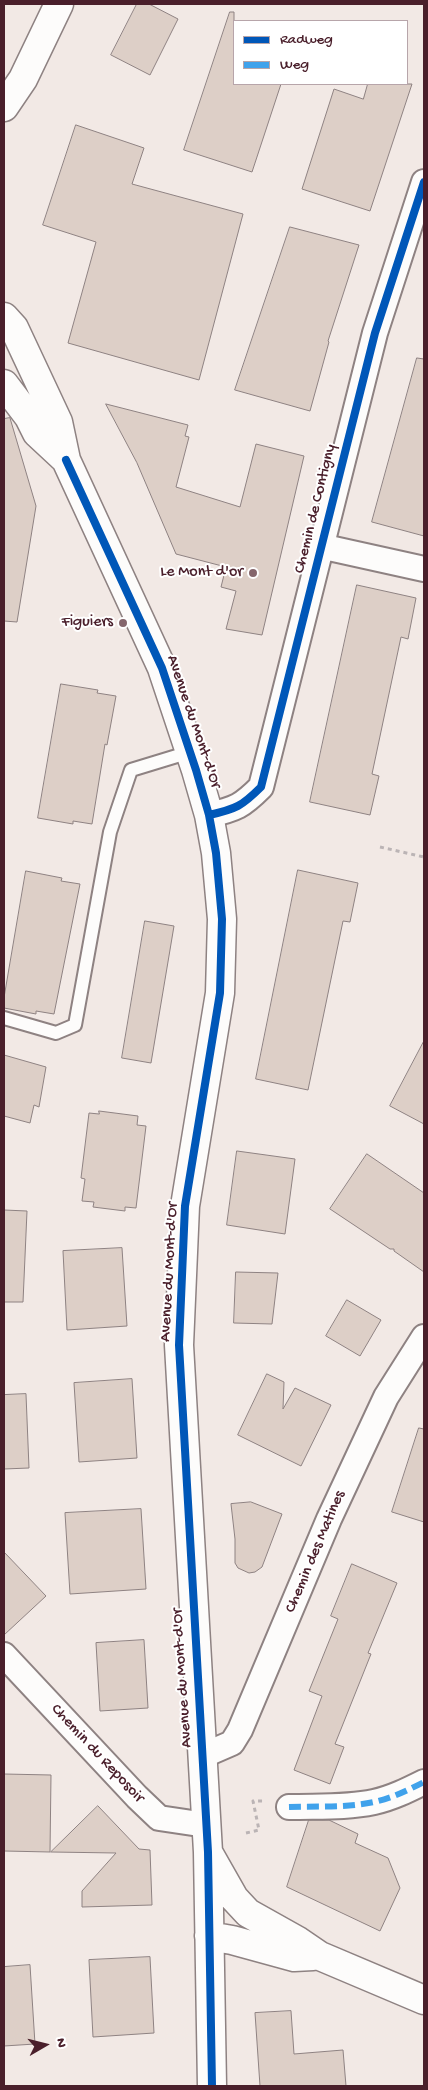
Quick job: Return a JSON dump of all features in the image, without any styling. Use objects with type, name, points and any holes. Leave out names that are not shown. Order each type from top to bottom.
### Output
[{"type":"street","points":[[4,107],[22,79],[60,4]]},
{"type":"street","name":"Chemin de Contigny","points":[[209,815],[230,811],[244,804],[261,787],[374,333],[424,182]]},
{"type":"street","name":"Avenue du Mont-d'Or","points":[[4,317],[14,328],[58,422],[66,460],[162,668],[209,815],[216,853],[222,919],[220,993],[185,1206],[179,1344],[208,1852],[212,2086]]},
{"type":"street","name":"Avenue du Mont-d'Or","points":[[4,384],[29,416],[37,433],[66,460]]},
{"type":"street","points":[[320,546],[424,569]]},
{"type":"street","name":"Chemin des Matines","points":[[202,1756],[232,1743],[240,1730],[329,1519],[386,1398],[424,1337]]},
{"type":"street","name":"Chemin du Reposoir","points":[[4,1655],[137,1798],[159,1818],[206,1824]]},
{"type":"street","points":[[289,1808],[375,1802],[424,1782]]},
{"type":"street","points":[[208,1852],[234,1898],[248,1913],[298,1941],[320,1956],[424,2000]]},
{"type":"street","points":[[209,1936],[232,1940],[294,1957],[320,1956]]},
{"type":"lane","name":"Avenue du Mont-d'Or","points":[[4,1018],[56,1033],[75,1025],[110,832],[130,770],[190,752]]},
{"type":"path","points":[[380,847],[424,857]]},
{"type":"building","points":[[137,4],[149,4],[178,19],[150,75],[111,55]]},
{"type":"building","points":[[230,12],[234,12],[233,85],[281,85],[252,172],[184,150]]},
{"type":"building","points":[[412,84],[370,211],[302,189],[334,89],[363,99],[368,85]]},
{"type":"building","points":[[76,125],[144,148],[132,184],[243,214],[199,380],[68,343],[96,242],[43,225]]},
{"type":"building","points":[[290,227],[359,245],[328,341],[310,411],[235,390]]},
{"type":"building","points":[[417,358],[424,359],[424,536],[372,522]]},
{"type":"building","points":[[106,404],[188,425],[185,436],[189,437],[176,487],[240,507],[256,444],[304,456],[262,635],[226,629],[236,591],[221,587],[226,567],[176,554],[137,463]]},
{"type":"building","points":[[10,418],[36,506],[17,622],[4,621],[4,419]]},
{"type":"building","points":[[357,585],[416,598],[408,639],[401,637],[372,774],[379,776],[370,815],[310,802]]},
{"type":"building","points":[[61,684],[98,690],[97,693],[116,696],[107,745],[105,744],[92,824],[73,821],[73,824],[38,818]]},
{"type":"building","points":[[298,870],[358,883],[350,922],[343,921],[308,1090],[256,1079]]},
{"type":"building","points":[[26,871],[62,878],[61,881],[80,884],[54,1014],[36,1011],[36,1014],[4,1008],[4,998]]},
{"type":"building","points":[[145,921],[174,926],[151,1063],[122,1058]]},
{"type":"building","points":[[424,1041],[424,1124],[390,1106]]},
{"type":"building","points":[[4,1055],[46,1067],[39,1107],[34,1105],[30,1123],[4,1116]]},
{"type":"building","points":[[99,1111],[138,1116],[137,1125],[146,1126],[136,1208],[125,1207],[125,1211],[93,1207],[94,1202],[82,1201],[85,1179],[81,1178],[89,1113],[99,1114]]},
{"type":"building","points":[[237,1151],[295,1159],[285,1234],[227,1225]]},
{"type":"building","points":[[367,1154],[424,1193],[424,1272],[394,1251],[394,1249],[390,1249],[330,1209]]},
{"type":"building","points":[[4,1210],[27,1211],[23,1302],[4,1302]]},
{"type":"building","points":[[122,1248],[127,1326],[67,1330],[63,1251]]},
{"type":"building","points":[[236,1272],[278,1273],[272,1324],[234,1323]]},
{"type":"building","points":[[347,1300],[381,1320],[360,1356],[326,1336]]},
{"type":"building","points":[[267,1374],[284,1382],[283,1409],[295,1388],[331,1405],[301,1466],[238,1435]]},
{"type":"building","points":[[132,1379],[137,1458],[79,1462],[74,1383]]},
{"type":"building","points":[[26,1394],[29,1468],[4,1469],[4,1395]]},
{"type":"building","points":[[419,1428],[424,1429],[424,1522],[392,1512]]},
{"type":"building","points":[[251,1502],[282,1514],[262,1567],[255,1572],[249,1573],[238,1568],[235,1563],[235,1539],[231,1504]]},
{"type":"building","points":[[141,1509],[146,1589],[70,1594],[65,1513]]},
{"type":"building","points":[[4,1552],[46,1596],[4,1635]]},
{"type":"building","points":[[352,1564],[397,1583],[368,1653],[371,1654],[335,1744],[344,1747],[330,1784],[294,1770],[322,1696],[309,1691],[338,1619],[331,1616]]},
{"type":"building","points":[[144,1640],[148,1708],[100,1711],[96,1643]]},
{"type":"building","points":[[4,1774],[51,1775],[50,1852],[4,1851]]},
{"type":"building","points":[[98,1806],[139,1849],[150,1850],[152,1905],[82,1907],[82,1891],[116,1853],[51,1852]]},
{"type":"building","points":[[309,1820],[329,1820],[358,1834],[355,1843],[388,1858],[400,1888],[380,1931],[287,1887]]},
{"type":"building","points":[[150,1957],[154,2033],[93,2037],[89,1960]]},
{"type":"building","points":[[30,1965],[35,2044],[4,2046],[4,1967]]},
{"type":"building","points":[[291,2011],[294,2054],[343,2050],[346,2086],[260,2086],[255,2013]]},
{"type":"marked path","points":[[289,1807],[342,1806],[374,1802],[394,1796],[424,1782]]},
{"type":"cycle path","points":[[209,815],[238,806],[249,799],[261,787],[375,333],[424,182]]},
{"type":"cycle path","points":[[66,460],[162,668],[209,815],[216,853],[222,919],[220,993],[185,1206],[179,1345],[208,1852],[212,2086]]},
{"type":"place","name":"Le Mont d'or","points":[[253,573]]},
{"type":"place","name":"Figuiers","points":[[123,623]]}]
